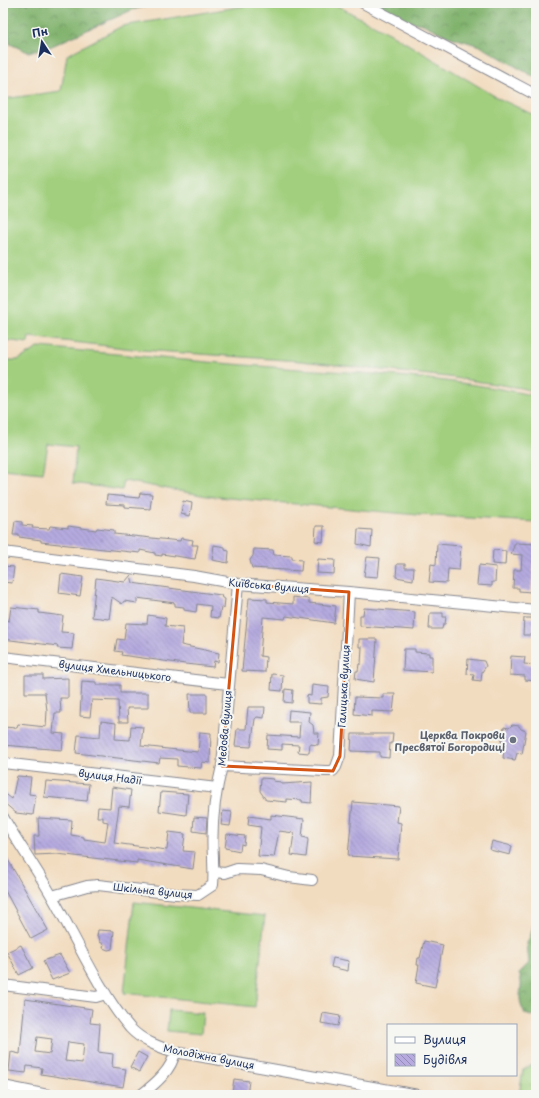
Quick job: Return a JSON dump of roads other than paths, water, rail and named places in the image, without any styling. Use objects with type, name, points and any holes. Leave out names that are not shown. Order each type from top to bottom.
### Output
[{"type":"street","points":[[363,3],[536,95]]},
{"type":"street","name":"Київська вулиця","points":[[3,552],[194,576],[238,584],[349,592],[536,610]]},
{"type":"street","name":"Медова вулиця","points":[[214,872],[212,857],[216,788],[222,766],[228,684],[238,584]]},
{"type":"street","name":"Галицька вулиця","points":[[222,766],[325,771],[333,771],[336,767],[340,756],[349,592]]},
{"type":"street","name":"вулиця Хмельницького","points":[[3,657],[228,684]]},
{"type":"street","name":"вулиця Надії","points":[[3,763],[216,788]]},
{"type":"street","name":"Молодіжна вулиця","points":[[3,817],[52,896],[106,994],[126,1023],[138,1036],[175,1052],[418,1095]]},
{"type":"street","points":[[214,872],[225,873],[237,869],[261,870],[312,880]]},
{"type":"street","name":"Шкільна вулиця","points":[[52,896],[87,886],[98,885],[198,895],[213,885],[214,872]]},
{"type":"street","points":[[3,985],[96,997],[106,994]]},
{"type":"street","points":[[141,1095],[155,1084],[174,1060],[175,1052]]},
{"type":"street","points":[[3,1086],[48,1095]]},
{"type":"place","name":"Церква Покрови Пресвятої Богородиці","points":[[513,740]]}]
